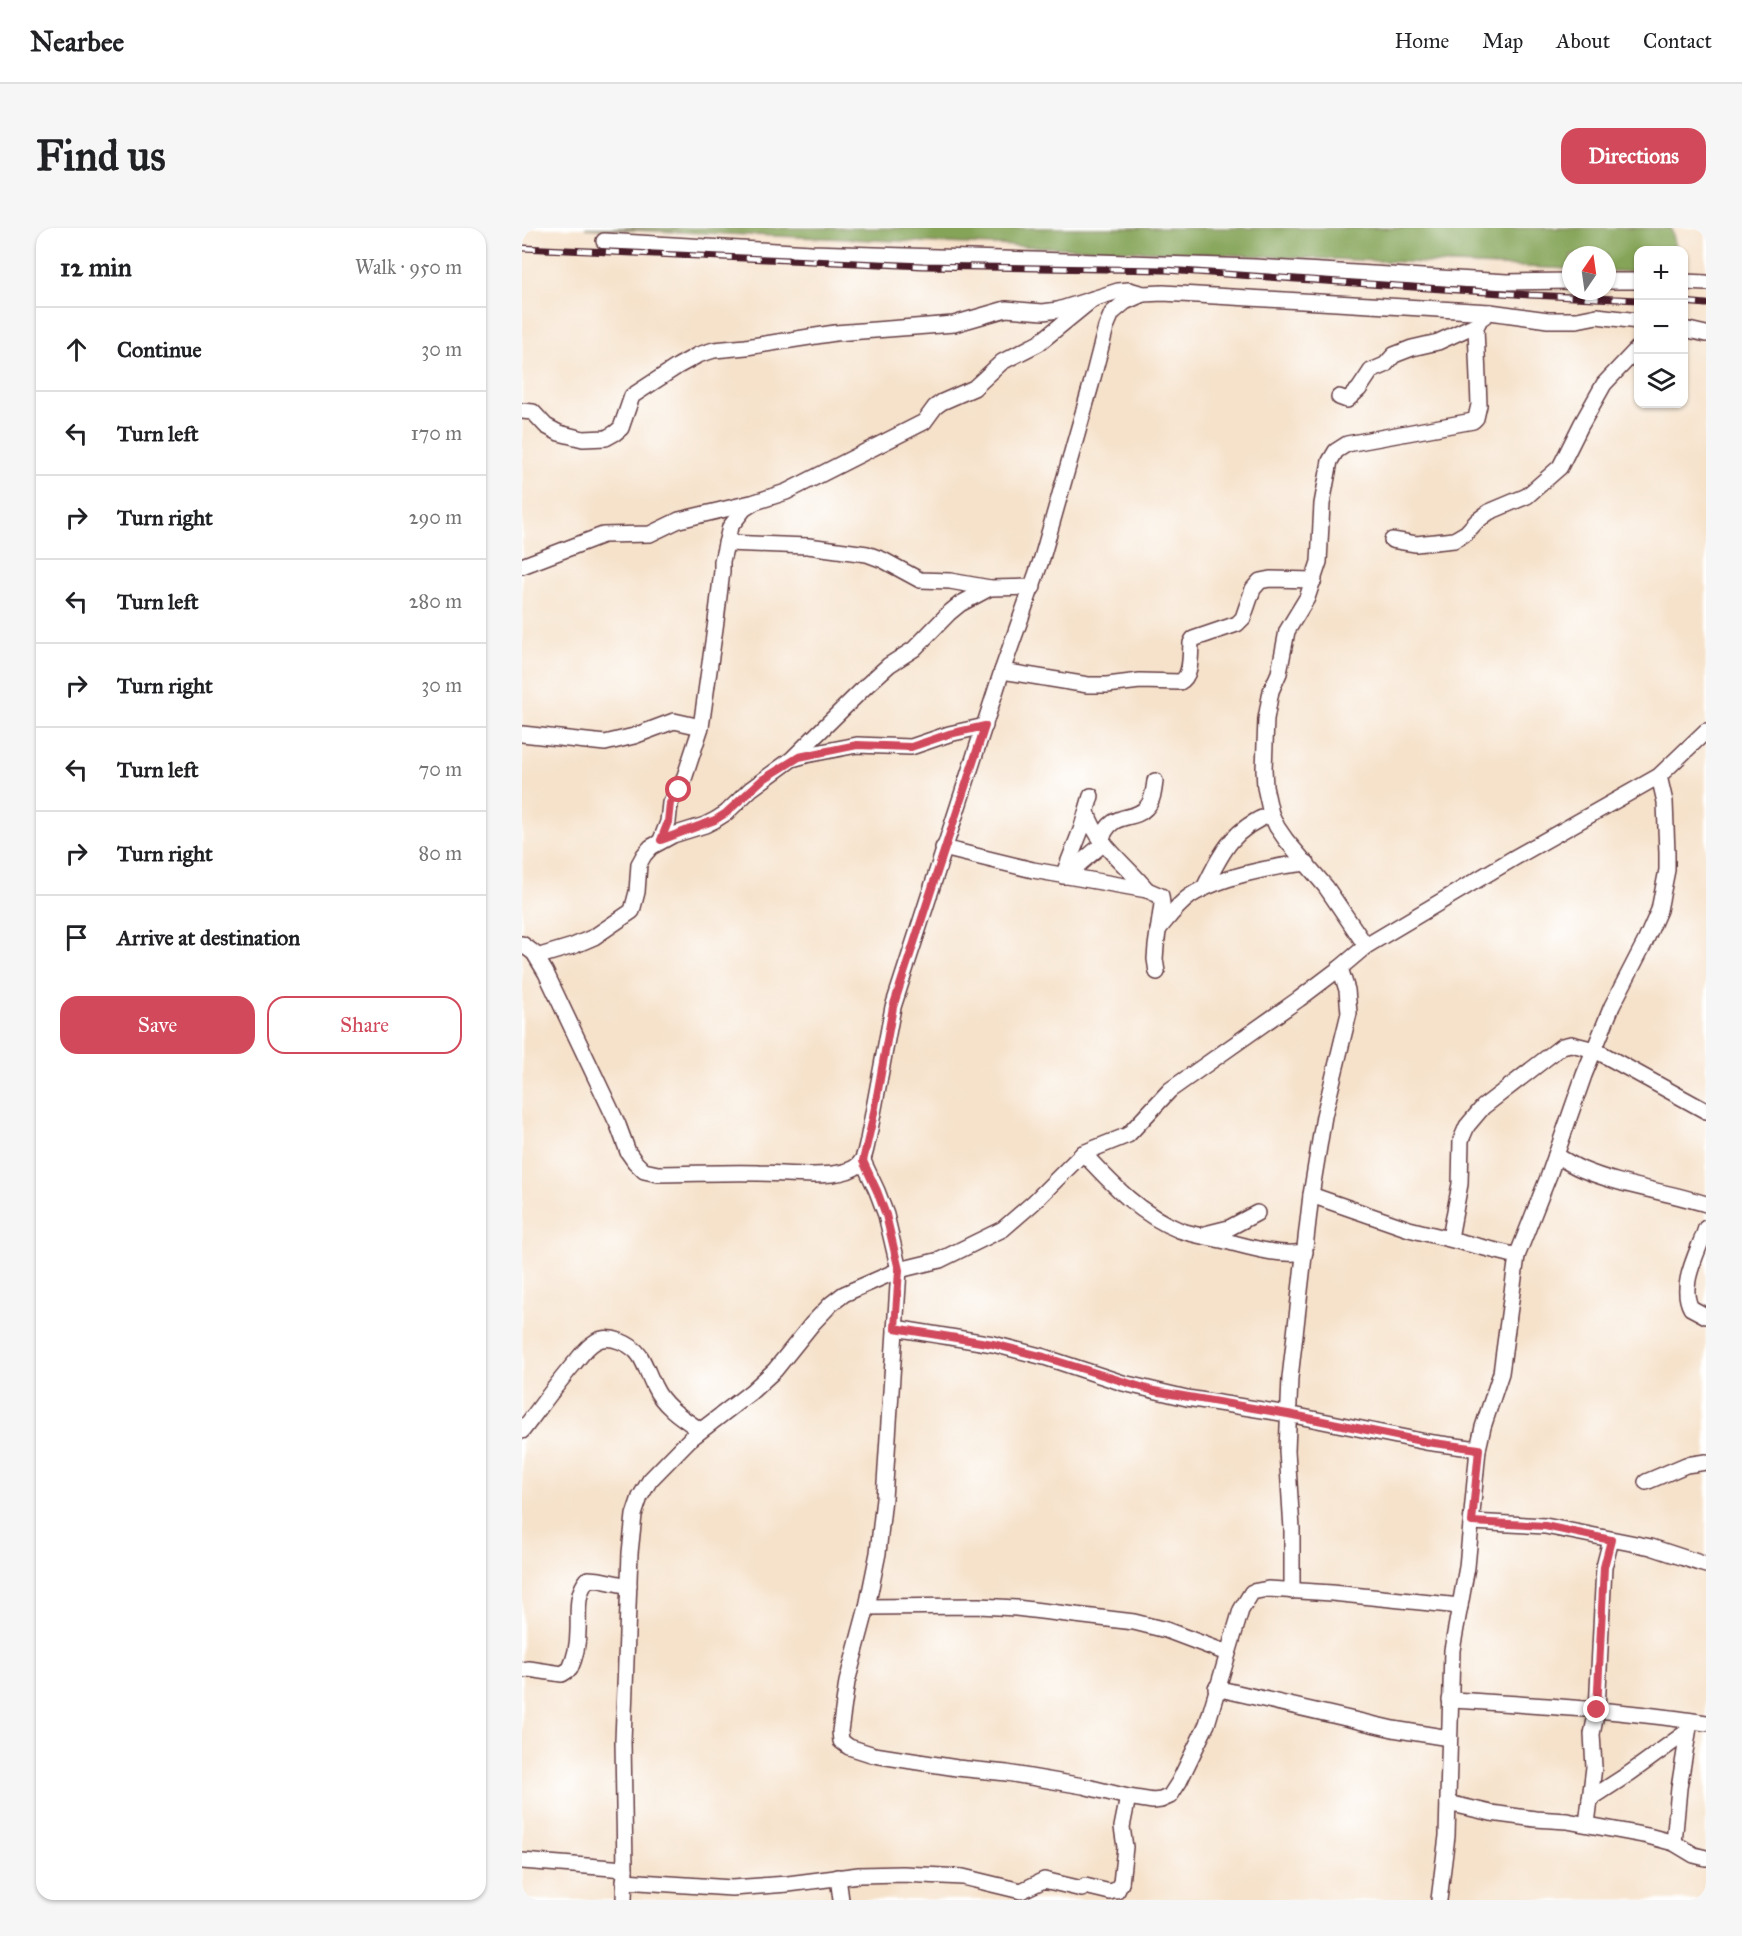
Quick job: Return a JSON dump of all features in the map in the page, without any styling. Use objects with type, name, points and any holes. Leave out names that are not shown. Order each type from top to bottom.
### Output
[{"type":"street","points":[[604,241],[811,253],[1255,267],[1507,282],[1562,282]]},
{"type":"street","points":[[1616,281],[1634,282]]},
{"type":"street","points":[[1688,282],[1706,283]]},
{"type":"street","points":[[522,411],[533,412],[546,426],[559,433],[583,439],[606,438],[621,428],[632,396],[698,355],[714,350],[835,333],[954,324],[1006,309],[1043,312],[1058,310],[1128,290],[1143,294],[1163,293],[1490,312],[1548,320],[1577,320],[1598,316],[1634,320]]},
{"type":"street","points":[[1143,294],[1125,302],[1112,313],[1106,327],[1033,587],[1002,671],[893,1007],[863,1161],[886,1215],[899,1270],[884,1498],[878,1553],[867,1607],[847,1682],[840,1731],[841,1741],[849,1747],[874,1755],[1007,1773],[1083,1786],[1128,1797],[1161,1800],[1170,1796],[1174,1790],[1207,1724],[1241,1610],[1252,1592],[1268,1589],[1332,1593],[1460,1606]]},
{"type":"street","points":[[522,566],[603,536],[650,534],[679,520],[755,502],[786,492],[924,422],[935,407],[974,388],[1002,362],[1039,343],[1094,299]]},
{"type":"street","points":[[1340,397],[1347,400],[1359,389],[1371,371],[1385,365],[1394,355],[1438,342],[1477,324],[1490,312]]},
{"type":"street","points":[[1366,946],[1326,887],[1286,840],[1271,814],[1264,769],[1266,719],[1287,631],[1307,598],[1319,562],[1325,480],[1330,461],[1336,451],[1347,444],[1392,437],[1476,418],[1479,405],[1477,324]]},
{"type":"street","points":[[1688,330],[1706,334]]},
{"type":"street","points":[[1392,540],[1416,544],[1454,540],[1466,533],[1489,512],[1527,496],[1560,467],[1604,384],[1634,352]]},
{"type":"street","points":[[661,840],[668,822],[670,803],[683,782],[701,727],[709,679],[722,561],[730,527],[744,508],[755,502]]},
{"type":"street","points":[[726,543],[808,546],[867,554],[920,580],[950,581],[990,588],[1033,587]]},
{"type":"street","points":[[1002,671],[1088,685],[1140,681],[1180,682],[1185,680],[1188,673],[1193,639],[1228,628],[1243,618],[1253,589],[1260,582],[1270,579],[1314,580]]},
{"type":"street","points":[[543,955],[594,937],[632,911],[637,892],[639,864],[644,855],[661,840],[715,820],[726,813],[751,789],[792,759],[889,665],[914,649],[949,613],[975,595],[990,588]]},
{"type":"street","points":[[522,734],[605,743],[634,736],[674,721],[701,727]]},
{"type":"street","points":[[792,759],[857,745],[911,747],[949,734],[985,726]]},
{"type":"street","points":[[624,1900],[623,1741],[630,1553],[634,1515],[640,1497],[650,1480],[700,1430],[751,1392],[775,1370],[831,1304],[853,1290],[899,1270],[940,1260],[1003,1229],[1034,1203],[1083,1153],[1128,1135],[1170,1090],[1340,968],[1366,946],[1514,858],[1659,776],[1706,731]]},
{"type":"street","points":[[1438,1900],[1447,1836],[1452,1650],[1472,1522],[1483,1427],[1501,1373],[1517,1256],[1584,1075],[1612,1006],[1654,924],[1663,892],[1667,853],[1665,801],[1659,776]]},
{"type":"street","points":[[1064,876],[1102,842],[1106,829],[1111,823],[1144,810],[1150,802],[1155,781]]},
{"type":"street","points":[[1064,876],[1091,796]]},
{"type":"street","points":[[1087,812],[1102,842],[1147,890]]},
{"type":"street","points":[[1204,888],[1221,856],[1241,830],[1254,820],[1271,814]]},
{"type":"street","points":[[944,848],[1064,876],[1147,890],[1161,896],[1155,959],[1157,972]]},
{"type":"street","points":[[1158,930],[1175,909],[1204,888],[1229,878],[1273,867],[1307,863]]},
{"type":"street","points":[[522,944],[534,953],[546,973],[618,1125],[628,1152],[644,1171],[658,1174],[825,1174],[850,1170],[863,1161]]},
{"type":"street","points":[[1292,1591],[1292,1529],[1287,1451],[1290,1378],[1311,1195],[1326,1105],[1349,1013],[1347,990],[1340,968]]},
{"type":"street","points":[[1450,1238],[1460,1184],[1461,1140],[1467,1126],[1474,1115],[1493,1098],[1562,1046],[1582,1045],[1595,1050],[1706,1111]]},
{"type":"street","points":[[1083,1153],[1111,1183],[1145,1213],[1180,1230],[1279,1253],[1305,1252]]},
{"type":"street","points":[[1556,1155],[1580,1169],[1625,1184],[1706,1204]]},
{"type":"street","points":[[1311,1195],[1409,1229],[1517,1256]]},
{"type":"street","points":[[1200,1236],[1229,1228],[1257,1213]]},
{"type":"street","points":[[1706,1228],[1694,1260],[1686,1293],[1691,1308],[1706,1316]]},
{"type":"street","points":[[895,1328],[993,1344],[1044,1357],[1154,1391],[1288,1414],[1426,1442],[1479,1449]]},
{"type":"street","points":[[522,1431],[562,1377],[588,1348],[598,1340],[609,1338],[620,1341],[639,1354],[654,1387],[670,1409],[700,1430]]},
{"type":"street","points":[[1646,1482],[1686,1465],[1706,1462]]},
{"type":"street","points":[[1472,1522],[1545,1526],[1652,1547],[1706,1565]]},
{"type":"street","points":[[1587,1824],[1594,1767],[1592,1734],[1597,1710],[1604,1567],[1611,1540]]},
{"type":"street","points":[[522,1670],[562,1674],[570,1669],[577,1646],[579,1597],[588,1579],[629,1586]]},
{"type":"street","points":[[867,1607],[979,1606],[1134,1622],[1166,1630],[1227,1653]]},
{"type":"street","points":[[1216,1688],[1393,1729],[1449,1738]]},
{"type":"street","points":[[1450,1700],[1597,1710],[1689,1726],[1706,1723]]},
{"type":"street","points":[[1590,1799],[1666,1748],[1689,1726]]},
{"type":"street","points":[[1674,1843],[1679,1788],[1689,1726]]},
{"type":"street","points":[[1113,1900],[1121,1883],[1125,1847],[1122,1827],[1128,1797]]},
{"type":"street","points":[[1448,1803],[1491,1813],[1587,1824],[1648,1836],[1674,1843],[1694,1855],[1706,1858]]},
{"type":"street","points":[[522,1861],[732,1888],[788,1884],[838,1877],[903,1874],[963,1877],[1021,1891],[1044,1880],[1082,1889],[1085,1886],[1110,1892],[1116,1890],[1121,1883]]},
{"type":"street","points":[[838,1877],[841,1900]]},
{"type":"green space","points":[[585,228],[1671,228],[1676,246],[1634,246],[1634,272],[1616,271],[1616,246],[1562,246],[1562,269]]},
{"type":"railway","points":[[522,248],[923,266],[1166,270],[1530,295],[1634,300]]},
{"type":"railway","points":[[1688,302],[1706,304]]},
{"type":"route","points":[[679,790],[671,800],[668,822],[661,840],[715,820],[762,780],[792,759],[857,745],[911,747],[949,734],[985,726],[893,1007],[863,1161],[886,1215],[899,1270],[895,1328],[993,1344],[1044,1357],[1123,1383],[1187,1398],[1288,1414],[1426,1442],[1479,1449],[1472,1522],[1545,1526],[1611,1540],[1604,1567],[1597,1710]]}]
